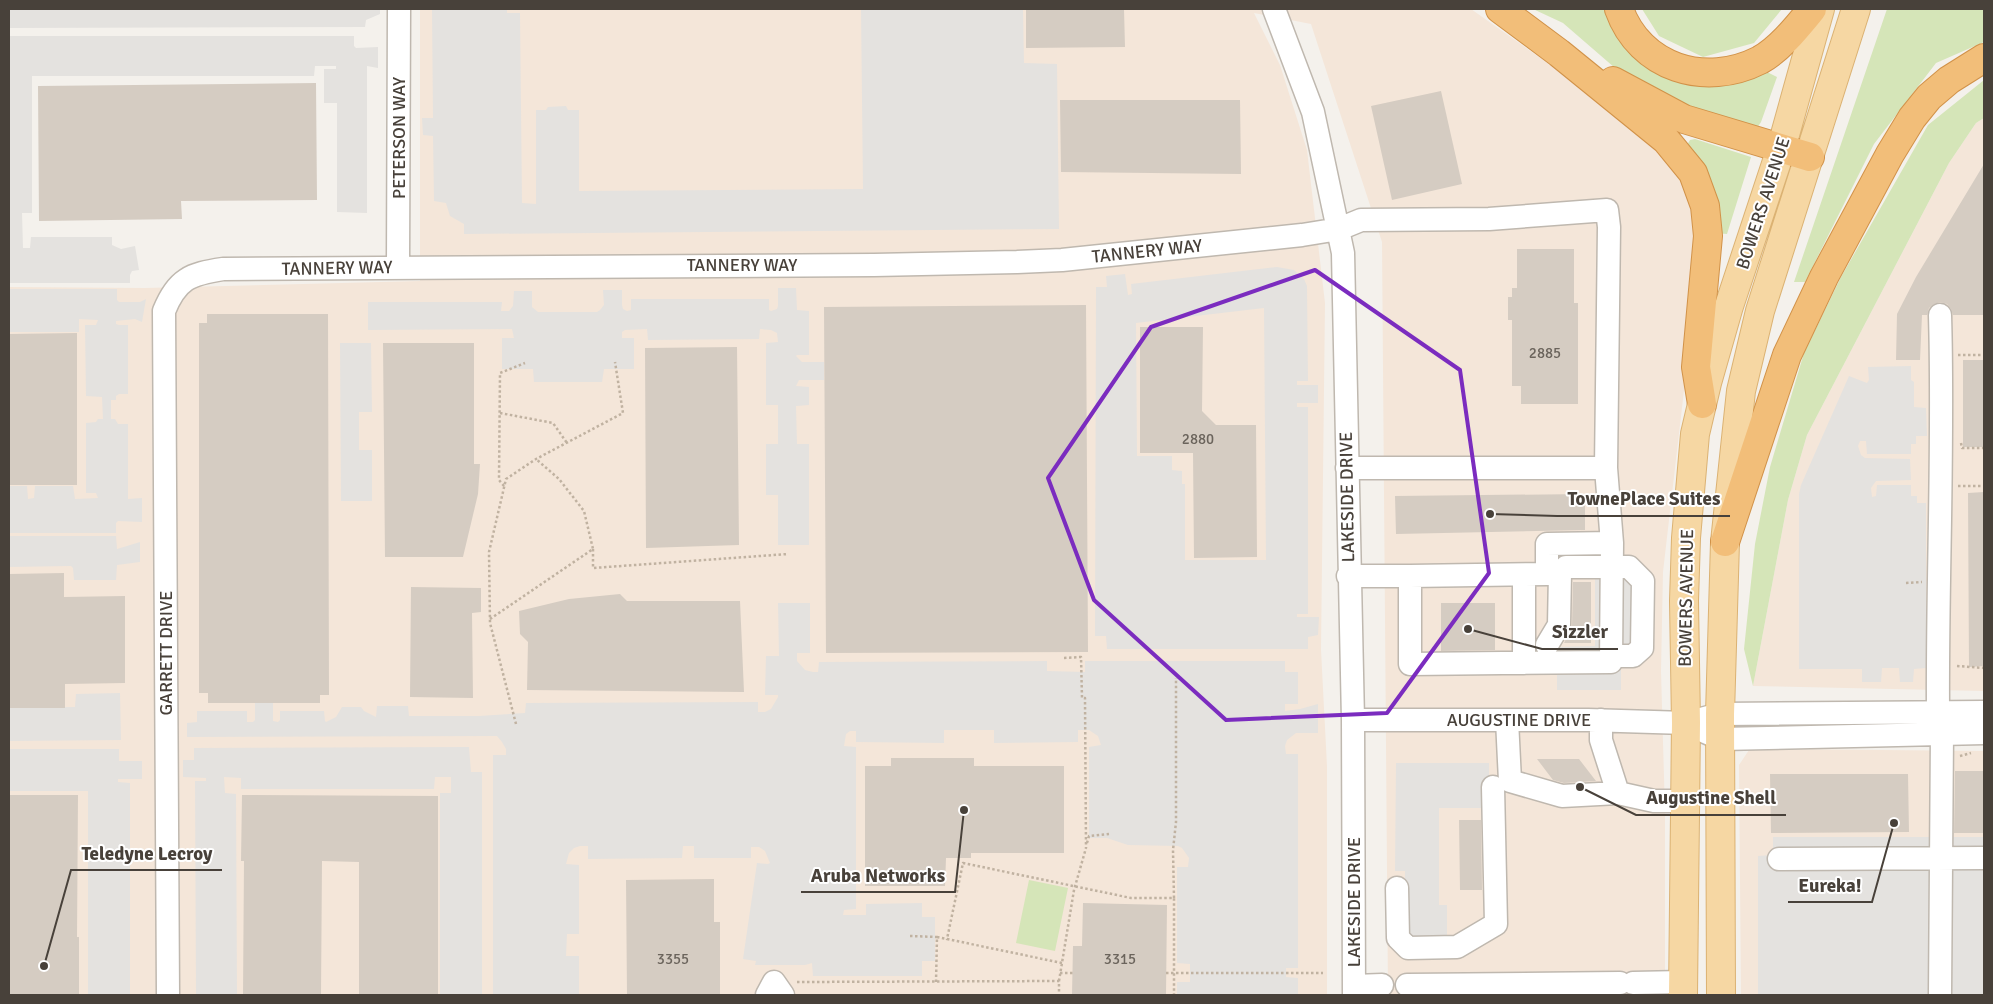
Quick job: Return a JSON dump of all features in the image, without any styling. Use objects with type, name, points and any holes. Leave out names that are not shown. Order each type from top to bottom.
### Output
[{"type":"highway","points":[[1500,9],[1559,53],[1666,140],[1693,173],[1705,206],[1708,236],[1696,367],[1702,404]]},
{"type":"highway","points":[[1619,9],[1624,24],[1632,36],[1642,47],[1666,63],[1684,70],[1722,72],[1740,68],[1761,59],[1777,46],[1812,9]]},
{"type":"highway","points":[[1559,53],[1684,119],[1810,157]]},
{"type":"highway","points":[[1726,542],[1787,355],[1824,277],[1890,154],[1912,118],[1929,97],[1949,80],[1984,58]]},
{"type":"main road","name":"BOWERS AVENUE","points":[[1683,989],[1686,722],[1684,601],[1686,538],[1695,434],[1729,306],[1781,149],[1820,9]]},
{"type":"main road","name":"BOWERS AVENUE","points":[[1721,995],[1720,727],[1726,542],[1741,392],[1760,311],[1856,9]]},
{"type":"street","name":"PETERSON WAY","points":[[398,267],[399,9]]},
{"type":"street","name":"LAKESIDE DRIVE","points":[[1274,9],[1313,112],[1343,253],[1352,720],[1354,991]]},
{"type":"street","name":"TANNERY WAY","points":[[164,311],[170,296],[178,285],[190,277],[223,269],[864,265],[1044,261],[1302,235],[1339,229],[1361,220],[1488,219],[1607,210],[1609,227],[1606,468]]},
{"type":"street","name":"GARRETT DRIVE","points":[[164,311],[168,995]]},
{"type":"street","points":[[1940,315],[1942,440],[1938,582],[1942,858],[1940,995]]},
{"type":"street","points":[[1347,468],[1606,468],[1612,543],[1612,662],[1410,664],[1410,576]]},
{"type":"street","points":[[1348,576],[1547,574],[1547,544],[1612,543]]},
{"type":"street","points":[[1547,645],[1559,625],[1560,572],[1566,567],[1629,568],[1643,581],[1642,648],[1633,656],[1612,656]]},
{"type":"street","points":[[1524,575],[1524,663]]},
{"type":"street","name":"AUGUSTINE DRIVE","points":[[1352,720],[1600,720],[1686,722],[1720,727],[1940,723],[1984,712]]},
{"type":"street","points":[[1506,720],[1510,781],[1562,796],[1618,793],[1654,801],[1685,801]]},
{"type":"street","points":[[1600,720],[1601,740],[1618,793]]},
{"type":"street","name":"AUGUSTINE DRIVE","points":[[1940,723],[1984,733]]},
{"type":"street","points":[[1397,888],[1398,938],[1408,948],[1489,948],[1496,941],[1493,787]]},
{"type":"street","points":[[1779,859],[1984,858]]},
{"type":"street","points":[[1408,985],[1626,983],[1683,989]]},
{"type":"street","points":[[1354,991],[1382,985]]},
{"type":"path","points":[[1941,354],[1984,355]]},
{"type":"path","points":[[516,724],[490,619],[489,552],[504,486],[506,479],[536,459],[623,413],[615,362]]},
{"type":"path","points":[[504,486],[499,480],[500,373],[525,363]]},
{"type":"path","points":[[500,413],[553,423],[567,443]]},
{"type":"path","points":[[1942,440],[1961,440],[1962,448],[1984,448]]},
{"type":"path","points":[[536,459],[559,479],[584,511],[592,549],[592,568],[788,554]]},
{"type":"path","points":[[1942,486],[1984,486]]},
{"type":"path","points":[[490,619],[592,549]]},
{"type":"path","points":[[1064,658],[1081,657],[1082,698],[1085,698],[1086,848]]},
{"type":"path","points":[[1938,666],[1984,668]]},
{"type":"path","points":[[1174,995],[1173,850],[1176,822],[1176,678]]},
{"type":"path","points":[[1059,995],[1060,973],[1075,887],[1089,836],[1109,834]]},
{"type":"path","points":[[947,939],[963,863],[1131,898],[1174,898]]},
{"type":"path","points":[[910,936],[937,936],[1062,963]]},
{"type":"path","points":[[936,982],[937,936]]},
{"type":"path","points":[[1060,973],[1073,973]]},
{"type":"path","points":[[1166,973],[1323,973]]},
{"type":"path","points":[[774,991],[936,982],[1059,981]]},
{"type":"highlighted area","points":[[1315,270],[1460,370],[1489,573],[1387,713],[1226,720],[1094,600],[1048,478],[1151,327]]},
{"type":"shaded area","points":[[9,9],[380,9],[380,14],[366,20],[365,27],[9,28]]},
{"type":"shaded area","points":[[420,9],[1471,9],[1655,139],[1678,166],[1698,218],[1695,295],[1663,572],[1661,671],[1665,812],[1665,995],[1388,995],[1382,242],[1311,24],[1254,13],[1280,65],[1307,150],[1325,303],[1321,650],[1327,766],[1327,995],[9,995],[9,287],[145,288],[420,281]]},
{"type":"shaded area","points":[[432,9],[507,9],[507,13],[520,13],[522,203],[536,204],[536,110],[566,106],[568,110],[579,110],[579,191],[863,189],[861,9],[1023,9],[1024,63],[1057,64],[1059,229],[464,234],[464,224],[450,216],[446,203],[434,201],[433,136],[423,135],[422,118],[433,118]]},
{"type":"shaded area","points":[[9,36],[354,36],[354,46],[356,48],[378,47],[378,68],[367,66],[367,213],[337,212],[337,103],[324,103],[324,69],[336,69],[336,66],[315,66],[314,76],[32,76],[32,213],[22,213],[23,248],[30,248],[31,237],[112,237],[112,245],[121,249],[135,246],[139,270],[132,271],[130,283],[9,283]]},
{"type":"shaded area","points":[[1984,118],[1984,691],[1753,686],[1788,500],[1807,435],[1949,163],[1976,123]]},
{"type":"shaded area","points":[[1277,267],[1294,270],[1304,279],[1307,286],[1308,381],[1297,381],[1297,385],[1318,385],[1318,403],[1297,403],[1297,407],[1308,407],[1308,614],[1297,614],[1297,617],[1319,617],[1318,635],[1308,637],[1308,649],[1107,649],[1106,636],[1095,636],[1096,287],[1107,287],[1106,276],[1125,274],[1128,295],[1132,294],[1131,284]],"holes":[[[1264,308],[1266,560],[1185,560],[1185,484],[1182,484],[1182,471],[1172,470],[1172,456],[1137,456],[1136,323]]]},
{"type":"shaded area","points":[[778,288],[796,288],[797,310],[809,311],[809,355],[796,356],[802,362],[824,362],[824,380],[799,380],[796,386],[809,387],[809,405],[796,406],[797,444],[809,444],[809,545],[778,545],[778,495],[766,495],[766,444],[778,444],[778,405],[766,405],[766,343],[778,342],[777,333],[771,330],[760,329],[759,339],[648,340],[647,329],[625,330],[622,332],[622,338],[634,338],[634,369],[604,369],[602,382],[534,382],[533,369],[502,369],[502,338],[514,338],[512,329],[368,330],[368,302],[502,302],[501,311],[509,311],[513,306],[514,291],[532,291],[532,307],[538,312],[597,312],[604,305],[603,290],[622,290],[622,305],[623,309],[627,311],[631,310],[631,299],[769,299],[769,310],[771,311],[777,309],[778,306]]},
{"type":"shaded area","points":[[9,289],[117,289],[117,300],[119,302],[140,302],[146,299],[142,322],[135,319],[116,321],[116,324],[119,325],[128,325],[128,394],[119,394],[116,396],[116,400],[111,400],[111,419],[115,419],[118,424],[128,424],[128,499],[142,498],[142,522],[118,521],[116,523],[116,533],[9,533],[9,486],[27,486],[28,499],[34,498],[35,486],[73,486],[75,499],[98,498],[96,493],[86,493],[86,423],[103,419],[102,397],[86,396],[85,325],[96,325],[98,320],[79,319],[79,332],[9,332]]},
{"type":"shaded area","points":[[340,343],[371,343],[372,412],[359,412],[359,450],[372,450],[372,501],[341,501]]},
{"type":"shaded area","points":[[1911,366],[1911,380],[1914,382],[1914,407],[1926,408],[1927,436],[1916,436],[1916,444],[1911,444],[1911,454],[1867,454],[1866,441],[1860,441],[1858,446],[1861,455],[1865,458],[1910,459],[1911,480],[1876,481],[1871,488],[1872,497],[1876,496],[1877,485],[1911,485],[1911,496],[1917,496],[1917,503],[1926,503],[1926,668],[1914,669],[1913,682],[1900,682],[1899,668],[1882,668],[1881,682],[1862,682],[1862,669],[1799,669],[1799,494],[1801,485],[1849,376],[1867,383],[1869,380],[1868,367]]},
{"type":"shaded area","points":[[9,536],[116,536],[117,549],[140,542],[140,562],[117,565],[116,580],[74,580],[73,568],[71,566],[9,567]]},
{"type":"shaded area","points":[[1595,577],[1632,577],[1632,648],[1621,648],[1621,690],[1557,690],[1557,647],[1595,646]]},
{"type":"shaded area","points":[[778,603],[810,603],[810,653],[797,653],[797,661],[805,670],[813,672],[818,672],[819,662],[1047,661],[1047,671],[1085,672],[1085,661],[1285,661],[1285,672],[1298,672],[1298,704],[1285,704],[1285,711],[1318,704],[1318,733],[1296,733],[1287,740],[1285,746],[1286,754],[1298,754],[1298,968],[1286,968],[1286,977],[1298,978],[1298,995],[1177,995],[1177,982],[1190,982],[1190,964],[1177,963],[1177,867],[1188,867],[1189,858],[1182,848],[1178,846],[1128,845],[1107,838],[1089,838],[1089,747],[1101,745],[1098,736],[1089,730],[1078,730],[1078,742],[994,743],[994,730],[944,730],[944,743],[856,742],[856,731],[850,731],[846,734],[844,746],[856,747],[856,909],[844,910],[843,915],[866,915],[866,904],[922,903],[922,917],[935,917],[935,961],[922,961],[922,976],[813,976],[812,963],[805,965],[755,965],[756,961],[743,959],[757,863],[770,863],[765,851],[759,847],[751,847],[751,858],[694,858],[694,846],[683,846],[682,858],[588,859],[588,846],[580,846],[574,848],[569,853],[566,864],[579,865],[579,934],[567,934],[566,956],[579,956],[579,995],[493,995],[493,755],[506,755],[506,749],[497,736],[187,737],[187,723],[197,722],[197,711],[247,711],[247,722],[253,722],[255,720],[255,703],[273,703],[273,721],[278,722],[280,720],[280,711],[324,711],[326,722],[336,717],[342,707],[361,707],[364,711],[376,717],[377,706],[408,706],[409,716],[479,716],[525,713],[526,703],[758,702],[758,712],[765,712],[771,709],[778,697],[778,695],[765,695],[766,656],[779,656]]},
{"type":"shaded area","points":[[120,693],[121,740],[9,741],[9,708],[75,707],[76,694]]},
{"type":"shaded area","points":[[469,747],[471,772],[482,772],[482,995],[440,995],[440,793],[451,793],[451,777],[435,777],[434,789],[241,789],[241,778],[224,777],[225,793],[236,794],[237,995],[196,995],[195,781],[206,781],[206,778],[183,777],[183,760],[194,760],[194,748]]},
{"type":"shaded area","points":[[9,749],[119,749],[119,761],[142,761],[142,779],[118,779],[118,782],[130,783],[130,995],[88,995],[88,791],[9,791]]},
{"type":"shaded area","points":[[1749,750],[1984,751],[1984,995],[1741,995],[1739,765]]},
{"type":"shaded area","points":[[1396,763],[1489,763],[1489,808],[1439,808],[1439,905],[1447,905],[1447,936],[1404,936],[1405,871],[1395,871]]},
{"type":"shaded area","points":[[1773,837],[1984,837],[1984,995],[1758,995],[1758,856],[1771,855],[1773,853]]},
{"type":"green space","points":[[1533,9],[1607,9],[1618,37],[1658,74],[1705,84],[1765,71],[1777,77],[1761,122],[1757,128],[1747,128],[1680,103],[1615,68],[1563,23]]},
{"type":"green space","points":[[1642,9],[1782,9],[1754,43],[1703,57],[1659,36]]},
{"type":"green space","points":[[1887,9],[1984,9],[1984,42],[1936,63],[1874,144],[1805,282],[1794,282]]},
{"type":"green space","points":[[1984,80],[1984,118],[1976,123],[1949,163],[1807,435],[1788,500],[1753,686],[1744,649],[1755,544],[1770,467],[1804,353],[1841,277],[1928,125]]},
{"type":"green space","points":[[1695,139],[1751,157],[1727,234],[1714,233],[1687,145],[1690,140]]},
{"type":"green space","points":[[1029,880],[1068,888],[1055,951],[1016,943]]},
{"type":"building","points":[[1026,9],[1124,9],[1125,47],[1026,48]]},
{"type":"building","points":[[316,83],[317,200],[181,201],[182,219],[39,221],[38,86]]},
{"type":"building","points":[[1441,91],[1462,184],[1392,200],[1371,106]]},
{"type":"building","points":[[1060,100],[1240,100],[1241,174],[1061,172]]},
{"type":"building","points":[[1984,164],[1984,315],[1953,315],[1947,304],[1940,302],[1934,304],[1929,308],[1927,315],[1922,315],[1920,360],[1896,360],[1897,314],[1916,277]]},
{"type":"building","points":[[1517,249],[1574,249],[1574,303],[1578,303],[1578,404],[1521,404],[1521,386],[1512,386],[1512,320],[1508,320],[1508,297],[1512,297],[1512,288],[1517,288]]},
{"type":"building","points":[[1086,305],[1088,652],[826,653],[824,307]]},
{"type":"building","points":[[207,314],[328,314],[329,695],[320,695],[320,703],[208,703],[208,693],[199,693],[199,323],[207,323]]},
{"type":"building","points":[[1140,327],[1203,327],[1202,411],[1216,425],[1256,425],[1257,557],[1194,558],[1193,453],[1140,453]]},
{"type":"building","points":[[77,333],[77,485],[9,485],[9,334]]},
{"type":"building","points":[[383,343],[474,343],[474,464],[480,464],[478,494],[463,557],[385,557]]},
{"type":"building","points":[[737,347],[739,545],[646,548],[645,348]]},
{"type":"building","points":[[1963,360],[1984,360],[1984,447],[1963,447]]},
{"type":"building","points":[[1984,492],[1984,666],[1969,667],[1968,493]]},
{"type":"building","points":[[1585,494],[1585,530],[1396,534],[1395,496]]},
{"type":"building","points":[[64,573],[64,597],[125,596],[125,683],[65,684],[65,708],[9,708],[9,574]]},
{"type":"building","points":[[1573,582],[1591,582],[1591,643],[1564,643],[1572,626]]},
{"type":"building","points":[[411,587],[481,588],[481,612],[472,613],[473,698],[410,697]]},
{"type":"building","points":[[620,594],[627,601],[740,601],[744,692],[527,690],[528,642],[520,634],[519,611],[569,599]]},
{"type":"building","points":[[1441,603],[1495,603],[1495,650],[1441,651]]},
{"type":"building","points":[[891,758],[974,758],[974,766],[1064,766],[1064,853],[971,853],[971,858],[946,858],[945,886],[865,886],[865,766],[891,766]]},
{"type":"building","points":[[1537,759],[1579,759],[1596,781],[1564,783],[1553,780]]},
{"type":"building","points":[[1955,771],[1984,771],[1984,833],[1954,833]]},
{"type":"building","points":[[1770,774],[1908,774],[1909,832],[1771,833]]},
{"type":"building","points":[[9,795],[78,795],[77,937],[79,937],[79,995],[9,995]]},
{"type":"building","points":[[242,795],[438,796],[438,995],[359,995],[359,862],[322,861],[321,995],[243,995],[244,861],[241,861]]},
{"type":"building","points":[[1459,820],[1481,820],[1482,890],[1460,890]]},
{"type":"building","points":[[714,879],[714,922],[720,922],[720,995],[627,995],[626,880]]},
{"type":"building","points":[[1083,903],[1167,905],[1166,995],[1072,995],[1073,946],[1082,946]]},
{"type":"place","name":"TownePlace Suites","points":[[1490,514]]},
{"type":"place","name":"Sizzler","points":[[1468,629]]},
{"type":"place","name":"Augustine Shell","points":[[1580,787]]},
{"type":"place","name":"Aruba Networks","points":[[964,810]]},
{"type":"place","name":"Eureka!","points":[[1894,823]]},
{"type":"place","name":"Teledyne Lecroy","points":[[44,966]]}]
